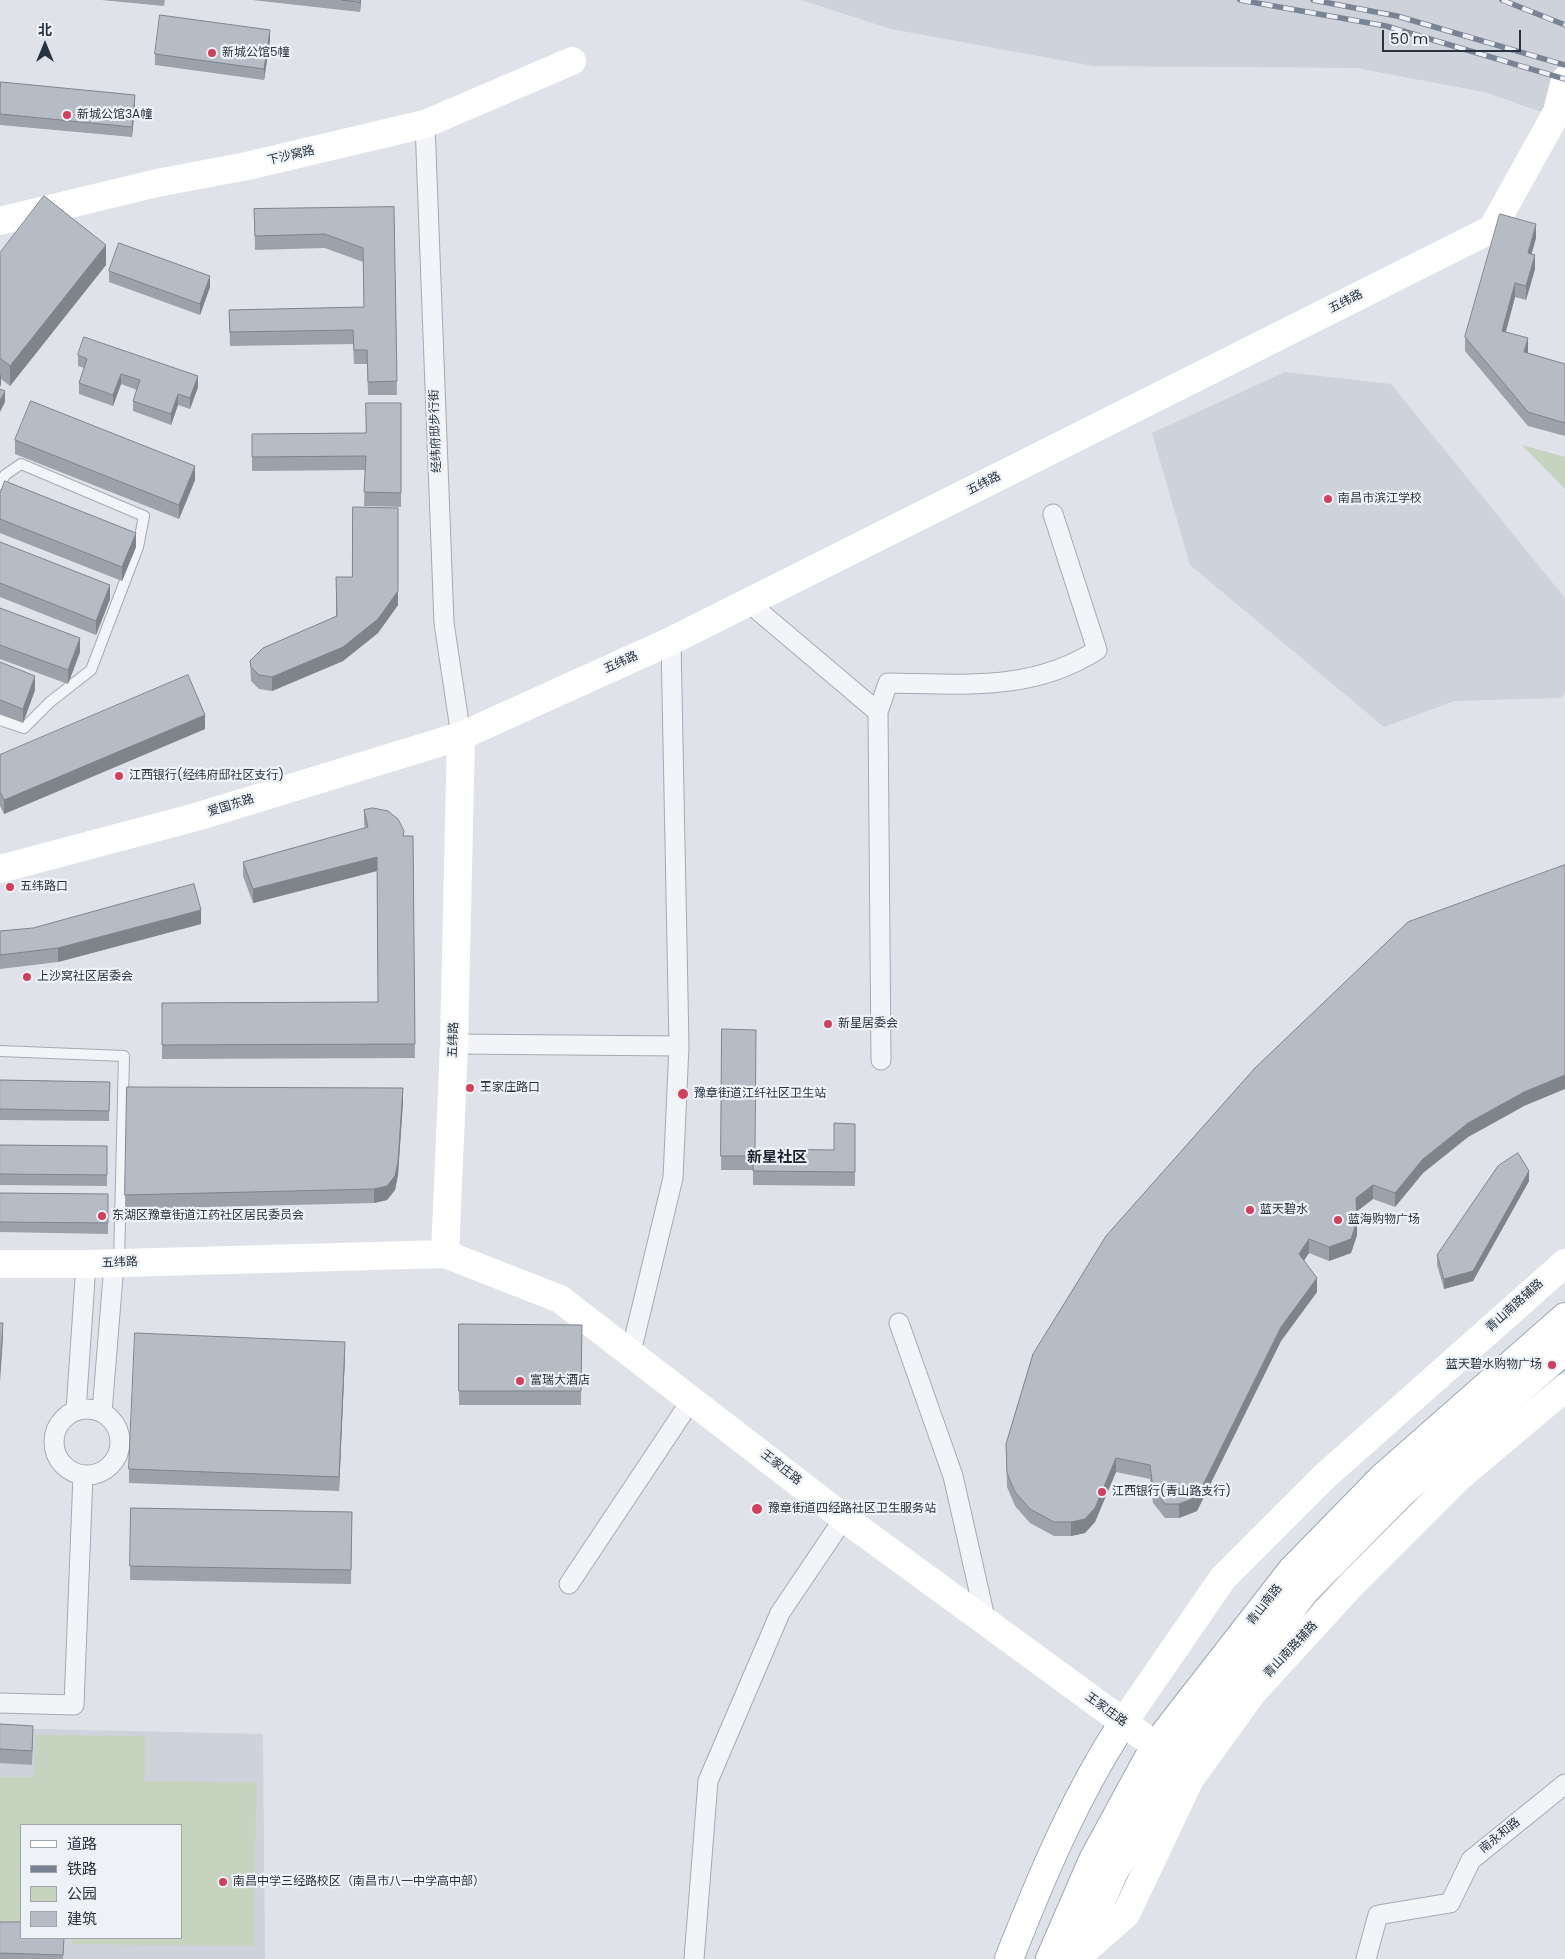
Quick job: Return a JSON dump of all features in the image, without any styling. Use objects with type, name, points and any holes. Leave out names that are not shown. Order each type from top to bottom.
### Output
[{"type":"street","name":"下沙窝路","points":[[0,221],[157,183],[247,166],[425,124],[572,61]]},
{"type":"street","name":"五纬路","points":[[0,1264],[116,1264],[445,1254],[454,1044],[461,736],[671,641],[1492,229],[1557,112],[1565,80]]},
{"type":"street","name":"经纬府邸步行街","points":[[425,124],[444,623],[461,736]]},
{"type":"street","points":[[881,1060],[878,712],[888,682],[979,685],[1025,680],[1079,661],[1098,650],[1053,514]]},
{"type":"street","points":[[748,602],[878,712]]},
{"type":"street","points":[[631,1352],[674,1178],[679,1046],[671,641]]},
{"type":"street","name":"爱国东路","points":[[0,869],[196,817],[461,736]]},
{"type":"street","points":[[454,1044],[679,1046]]},
{"type":"street","name":"王家庄路","points":[[445,1254],[560,1299],[844,1518],[1165,1754]]},
{"type":"street","name":"青山南路辅路","points":[[1009,1959],[1034,1896],[1098,1761],[1223,1578],[1325,1476],[1565,1263]]},
{"type":"street","points":[[76,1412],[86,1264]]},
{"type":"street","points":[[102,1412],[116,1264]]},
{"type":"street","name":"青山南路","points":[[1050,1959],[1093,1860],[1292,1570],[1383,1477],[1565,1317]]},
{"type":"street","points":[[899,1322],[953,1476],[986,1622]]},
{"type":"street","name":"青山南路","points":[[1079,1958],[1165,1754],[1304,1592],[1403,1492],[1565,1350]]},
{"type":"street","name":"青山南路辅路","points":[[1079,1958],[1126,1914],[1190,1780],[1253,1692],[1351,1585],[1459,1477],[1565,1388]]},
{"type":"street","points":[[569,1584],[692,1399]]},
{"type":"street","points":[[92,1409],[102,1412],[117,1426],[120,1447],[117,1456],[103,1471],[92,1476],[72,1471],[63,1464],[57,1454],[54,1443],[56,1432],[61,1422],[76,1412],[92,1409]]},
{"type":"street","points":[[0,1702],[74,1705],[83,1475]]},
{"type":"street","points":[[694,1959],[708,1781],[780,1613],[844,1518]]},
{"type":"street","name":"南永和路","points":[[1366,1959],[1378,1915],[1450,1903],[1471,1860],[1565,1784]]},
{"type":"lane","points":[[0,484],[5,475],[21,464],[144,516],[138,547],[91,670],[50,702],[24,728],[0,720]]},
{"type":"lane","points":[[0,1051],[124,1056],[116,1264]]},
{"type":"shaded area","points":[[801,0],[1565,0],[1565,120],[1484,92],[1356,68],[1093,66],[891,29]]},
{"type":"shaded area","name":"南昌市滨江学校","points":[[1285,372],[1391,384],[1565,598],[1565,693],[1561,698],[1454,701],[1384,727],[1190,565],[1152,433]]},
{"type":"shaded area","name":"南昌中学三经路校区（南昌市八一中学高中部）","points":[[0,1728],[263,1734],[265,1959],[0,1959]]},
{"type":"green space","points":[[1522,445],[1565,457],[1565,489]]},
{"type":"green space","name":"南昌中学三经路校区（南昌市八一中学高中部）","points":[[35,1735],[145,1736],[145,1781],[256,1782],[254,1946],[72,1944],[72,1939],[182,1939],[182,1824],[20,1824],[20,1924],[0,1924],[0,1777],[34,1777]]},
{"type":"building","points":[[342,0],[360,0],[360,2]]},
{"type":"building","name":"新城公馆5幢","points":[[160,15],[270,30],[264,69],[155,54]]},
{"type":"building","name":"新城公馆3A幢","points":[[1,82],[135,95],[132,127],[0,114]]},
{"type":"building","points":[[44,196],[106,245],[10,366],[0,358],[0,253]]},
{"type":"building","points":[[394,207],[397,381],[368,382],[367,350],[354,350],[353,330],[230,332],[229,310],[364,307],[363,248],[325,234],[255,236],[254,209]]},
{"type":"building","points":[[1500,214],[1536,224],[1528,253],[1535,255],[1526,286],[1515,283],[1502,331],[1528,338],[1524,352],[1565,364],[1565,423],[1528,412],[1465,337]]},
{"type":"building","points":[[119,243],[210,276],[200,304],[109,271]]},
{"type":"building","points":[[84,337],[198,376],[190,398],[178,394],[171,414],[133,401],[140,380],[121,374],[113,395],[79,383],[87,359],[78,355]]},
{"type":"building","points":[[0,389],[5,391],[0,401]]},
{"type":"building","points":[[31,401],[195,466],[179,505],[15,440]]},
{"type":"building","points":[[366,403],[401,403],[401,493],[364,492],[366,456],[252,457],[252,434],[366,433]]},
{"type":"building","points":[[5,481],[136,533],[122,567],[0,519],[0,494]]},
{"type":"building","points":[[353,507],[398,508],[398,591],[378,619],[343,647],[272,677],[259,675],[251,667],[250,661],[263,648],[337,616],[336,577],[352,577]]},
{"type":"building","points":[[0,542],[110,585],[96,621],[0,583]]},
{"type":"building","points":[[0,608],[80,638],[68,670],[0,645]]},
{"type":"building","points":[[0,662],[35,676],[23,709],[0,700]]},
{"type":"building","points":[[188,675],[205,715],[4,800],[0,792],[0,755]]},
{"type":"building","points":[[373,808],[388,811],[398,819],[404,831],[403,836],[413,836],[415,1044],[162,1045],[162,1003],[378,1002],[377,857],[253,889],[243,862],[368,827],[364,810]]},
{"type":"building","name":"蓝天碧水","points":[[1565,865],[1565,1075],[1524,1092],[1468,1123],[1423,1159],[1395,1193],[1373,1185],[1356,1198],[1357,1221],[1351,1239],[1329,1247],[1309,1239],[1299,1254],[1317,1278],[1281,1327],[1197,1497],[1179,1504],[1165,1504],[1153,1489],[1150,1465],[1116,1458],[1095,1508],[1085,1519],[1071,1522],[1054,1522],[1030,1509],[1015,1492],[1007,1473],[1006,1444],[1033,1354],[1106,1236],[1255,1068],[1408,922]]},
{"type":"building","points":[[194,884],[201,910],[58,948],[0,955],[0,931],[33,928]]},
{"type":"building","points":[[722,1029],[756,1030],[755,1149],[834,1150],[834,1123],[855,1124],[855,1172],[753,1171],[753,1156],[721,1156]]},
{"type":"building","points":[[0,1080],[110,1082],[109,1111],[0,1109]]},
{"type":"building","points":[[127,1087],[403,1088],[398,1161],[395,1176],[387,1186],[374,1189],[125,1195]]},
{"type":"building","points":[[0,1145],[107,1146],[107,1175],[0,1174]]},
{"type":"building","points":[[1518,1153],[1529,1171],[1473,1271],[1444,1279],[1437,1255],[1498,1166]]},
{"type":"building","points":[[0,1193],[108,1194],[108,1223],[0,1222]]},
{"type":"building","points":[[0,1323],[3,1323],[0,1368]]},
{"type":"building","name":"富瑞大酒店","points":[[459,1324],[582,1325],[581,1391],[459,1391]]},
{"type":"building","points":[[135,1333],[345,1342],[339,1477],[129,1469]]},
{"type":"building","points":[[131,1508],[352,1512],[351,1570],[130,1566]]},
{"type":"building","points":[[0,1724],[33,1726],[32,1751],[0,1749]]},
{"type":"building","points":[[0,1922],[20,1922],[20,1939],[64,1939],[63,1955],[0,1953]]},
{"type":"railway","points":[[1240,0],[1386,26],[1565,79]]},
{"type":"railway","points":[[1313,0],[1397,16],[1565,65]]},
{"type":"railway","points":[[1502,0],[1565,25]]},
{"type":"place","name":"新城公馆5幢","points":[[212,53]]},
{"type":"place","name":"新城公馆3A幢","points":[[67,115]]},
{"type":"place","name":"南昌市滨江学校","points":[[1328,499]]},
{"type":"place","name":"江西银行(经纬府邸社区支行)","points":[[119,776]]},
{"type":"place","name":"五纬路口","points":[[10,887]]},
{"type":"place","name":"上沙窝社区居委会","points":[[27,977]]},
{"type":"place","name":"新星居委会","points":[[828,1024]]},
{"type":"place","name":"王家庄路口","points":[[470,1088]]},
{"type":"place","name":"豫章街道江纤社区卫生站","points":[[683,1094]]},
{"type":"place","name":"蓝天碧水","points":[[1250,1210]]},
{"type":"place","name":"东湖区豫章街道江药社区居民委员会","points":[[102,1216]]},
{"type":"place","name":"蓝海购物广场","points":[[1338,1220]]},
{"type":"place","name":"蓝天碧水购物广场","points":[[1552,1365]]},
{"type":"place","name":"富瑞大酒店","points":[[520,1381]]},
{"type":"place","name":"江西银行(青山路支行)","points":[[1102,1492]]},
{"type":"place","name":"豫章街道四经路社区卫生服务站","points":[[757,1509]]},
{"type":"place","name":"南昌中学三经路校区（南昌市八一中学高中部）","points":[[223,1882]]},
{"type":"district","name":"新星社区","points":[[777,1158]]}]
